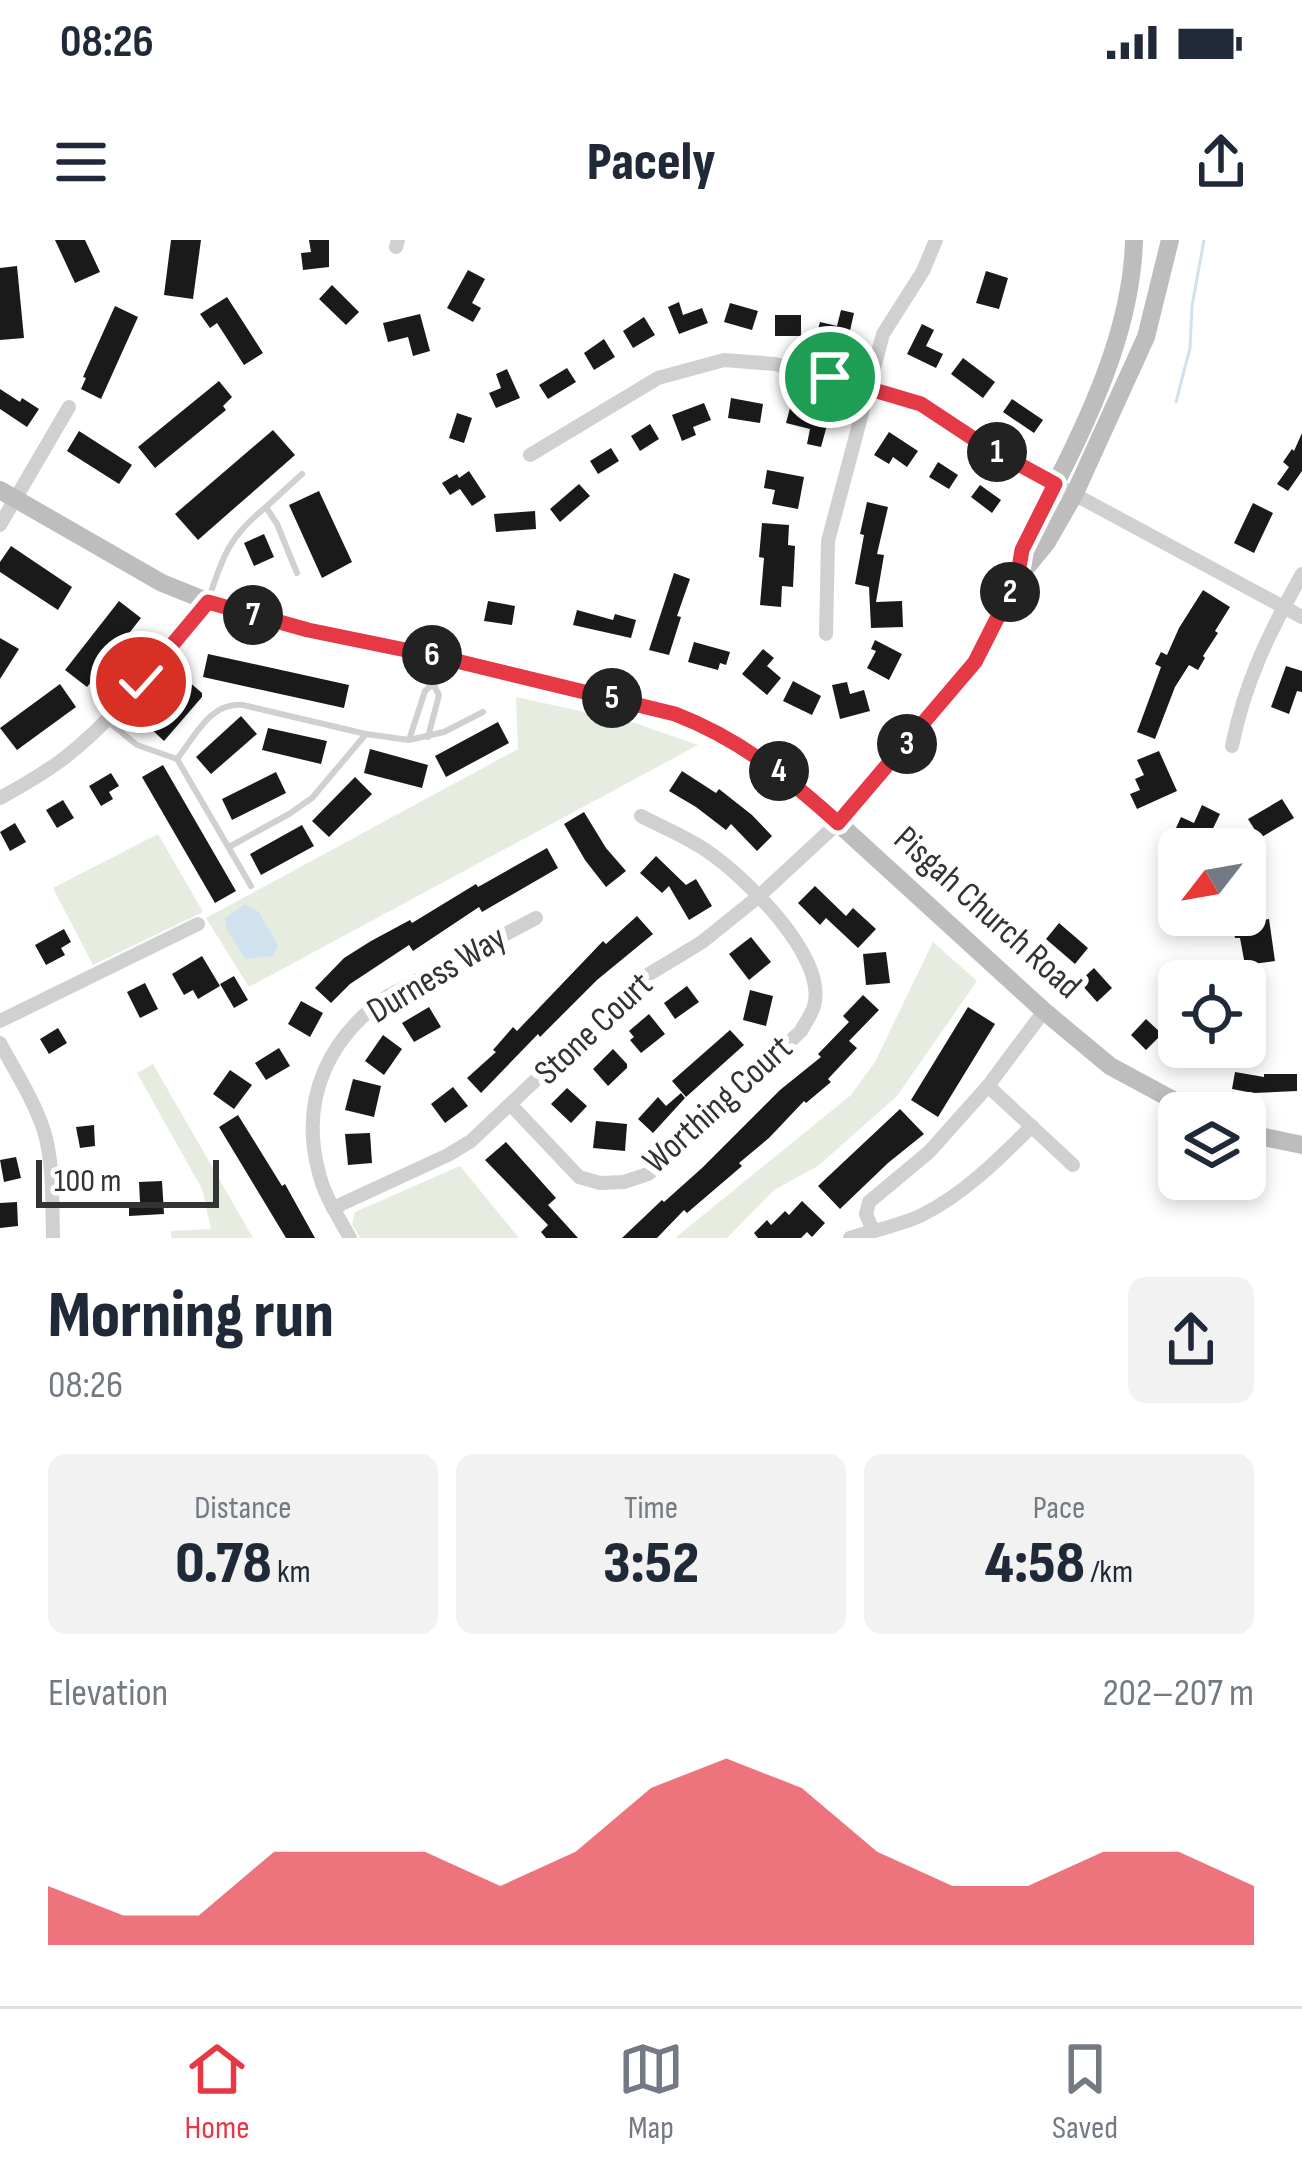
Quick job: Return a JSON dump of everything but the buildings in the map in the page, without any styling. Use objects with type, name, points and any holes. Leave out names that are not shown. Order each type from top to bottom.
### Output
[{"type":"main road","points":[[1017,579],[1022,550],[1111,359],[1127,298],[1134,240]]},
{"type":"main road","points":[[838,823],[975,662],[1017,579],[1047,542],[1074,495],[1146,337],[1170,240]]},
{"type":"main road","name":"Pisgah Church Road","points":[[7,494],[162,584],[208,602],[308,630],[640,705],[712,728],[791,780],[1110,1066],[1158,1092]]},
{"type":"main road","points":[[1266,1137],[1302,1145]]},
{"type":"street","points":[[826,634],[828,541],[883,334],[923,271],[936,240]]},
{"type":"street","points":[[530,455],[658,378],[724,360],[775,364],[921,404],[980,443],[1302,617]]},
{"type":"street","points":[[0,525],[7,494],[69,406]]},
{"type":"street","points":[[1232,746],[1240,702],[1263,645],[1302,574]]},
{"type":"street","points":[[0,798],[62,760],[141,682],[208,602]]},
{"type":"street","name":"Worthing Court","points":[[511,1106],[579,1178],[624,1182],[648,1174],[801,1031],[815,1004],[814,979],[798,944],[741,878],[703,848],[641,815]]},
{"type":"street","name":"Stone Court","points":[[333,1208],[471,1141],[646,976],[702,942],[838,823]]},
{"type":"street","name":"Durness Way","points":[[350,1238],[318,1174],[312,1142],[312,1111],[325,1067],[338,1044],[388,996],[536,918]]},
{"type":"street","points":[[0,1021],[198,924]]},
{"type":"street","points":[[873,1231],[866,1214],[869,1202],[929,1152],[988,1086],[1044,1011]]},
{"type":"street","points":[[0,1043],[44,1132],[53,1238]]},
{"type":"street","points":[[988,1086],[1072,1165]]},
{"type":"street","points":[[850,1238],[909,1220],[938,1205],[1031,1126]]},
{"type":"lane","points":[[208,602],[230,542],[302,474]]},
{"type":"lane","points":[[266,507],[297,573]]},
{"type":"lane","points":[[409,740],[440,657]]},
{"type":"lane","points":[[428,737],[440,694],[433,684]]},
{"type":"lane","points":[[177,759],[212,713],[226,705],[409,740],[444,733],[483,712]]},
{"type":"lane","points":[[105,719],[137,745],[177,759],[251,886]]},
{"type":"lane","points":[[229,847],[311,798],[366,734]]},
{"type":"shaded area","points":[[516,697],[635,723],[698,745],[249,987],[206,918],[518,749]]},
{"type":"shaded area","points":[[158,834],[203,912],[93,965],[53,888]]},
{"type":"shaded area","points":[[933,942],[977,981],[897,1096],[818,1166],[774,1190],[727,1238],[675,1238],[851,1095],[875,1062]]},
{"type":"shaded area","points":[[153,1064],[253,1238],[171,1238],[171,1231],[211,1229],[202,1189],[137,1073]]},
{"type":"shaded area","points":[[460,1166],[519,1238],[360,1238],[352,1224],[355,1212]]},
{"type":"water","points":[[245,904],[259,912],[278,945],[273,956],[244,957],[227,930],[225,918]]},
{"type":"waterway","points":[[1176,402],[1190,348],[1204,240]]},
{"type":"route","points":[[141,682],[208,602],[308,630],[675,714],[748,749],[838,823],[975,662],[1017,579],[1022,550],[1055,484],[921,404],[830,377]]}]
